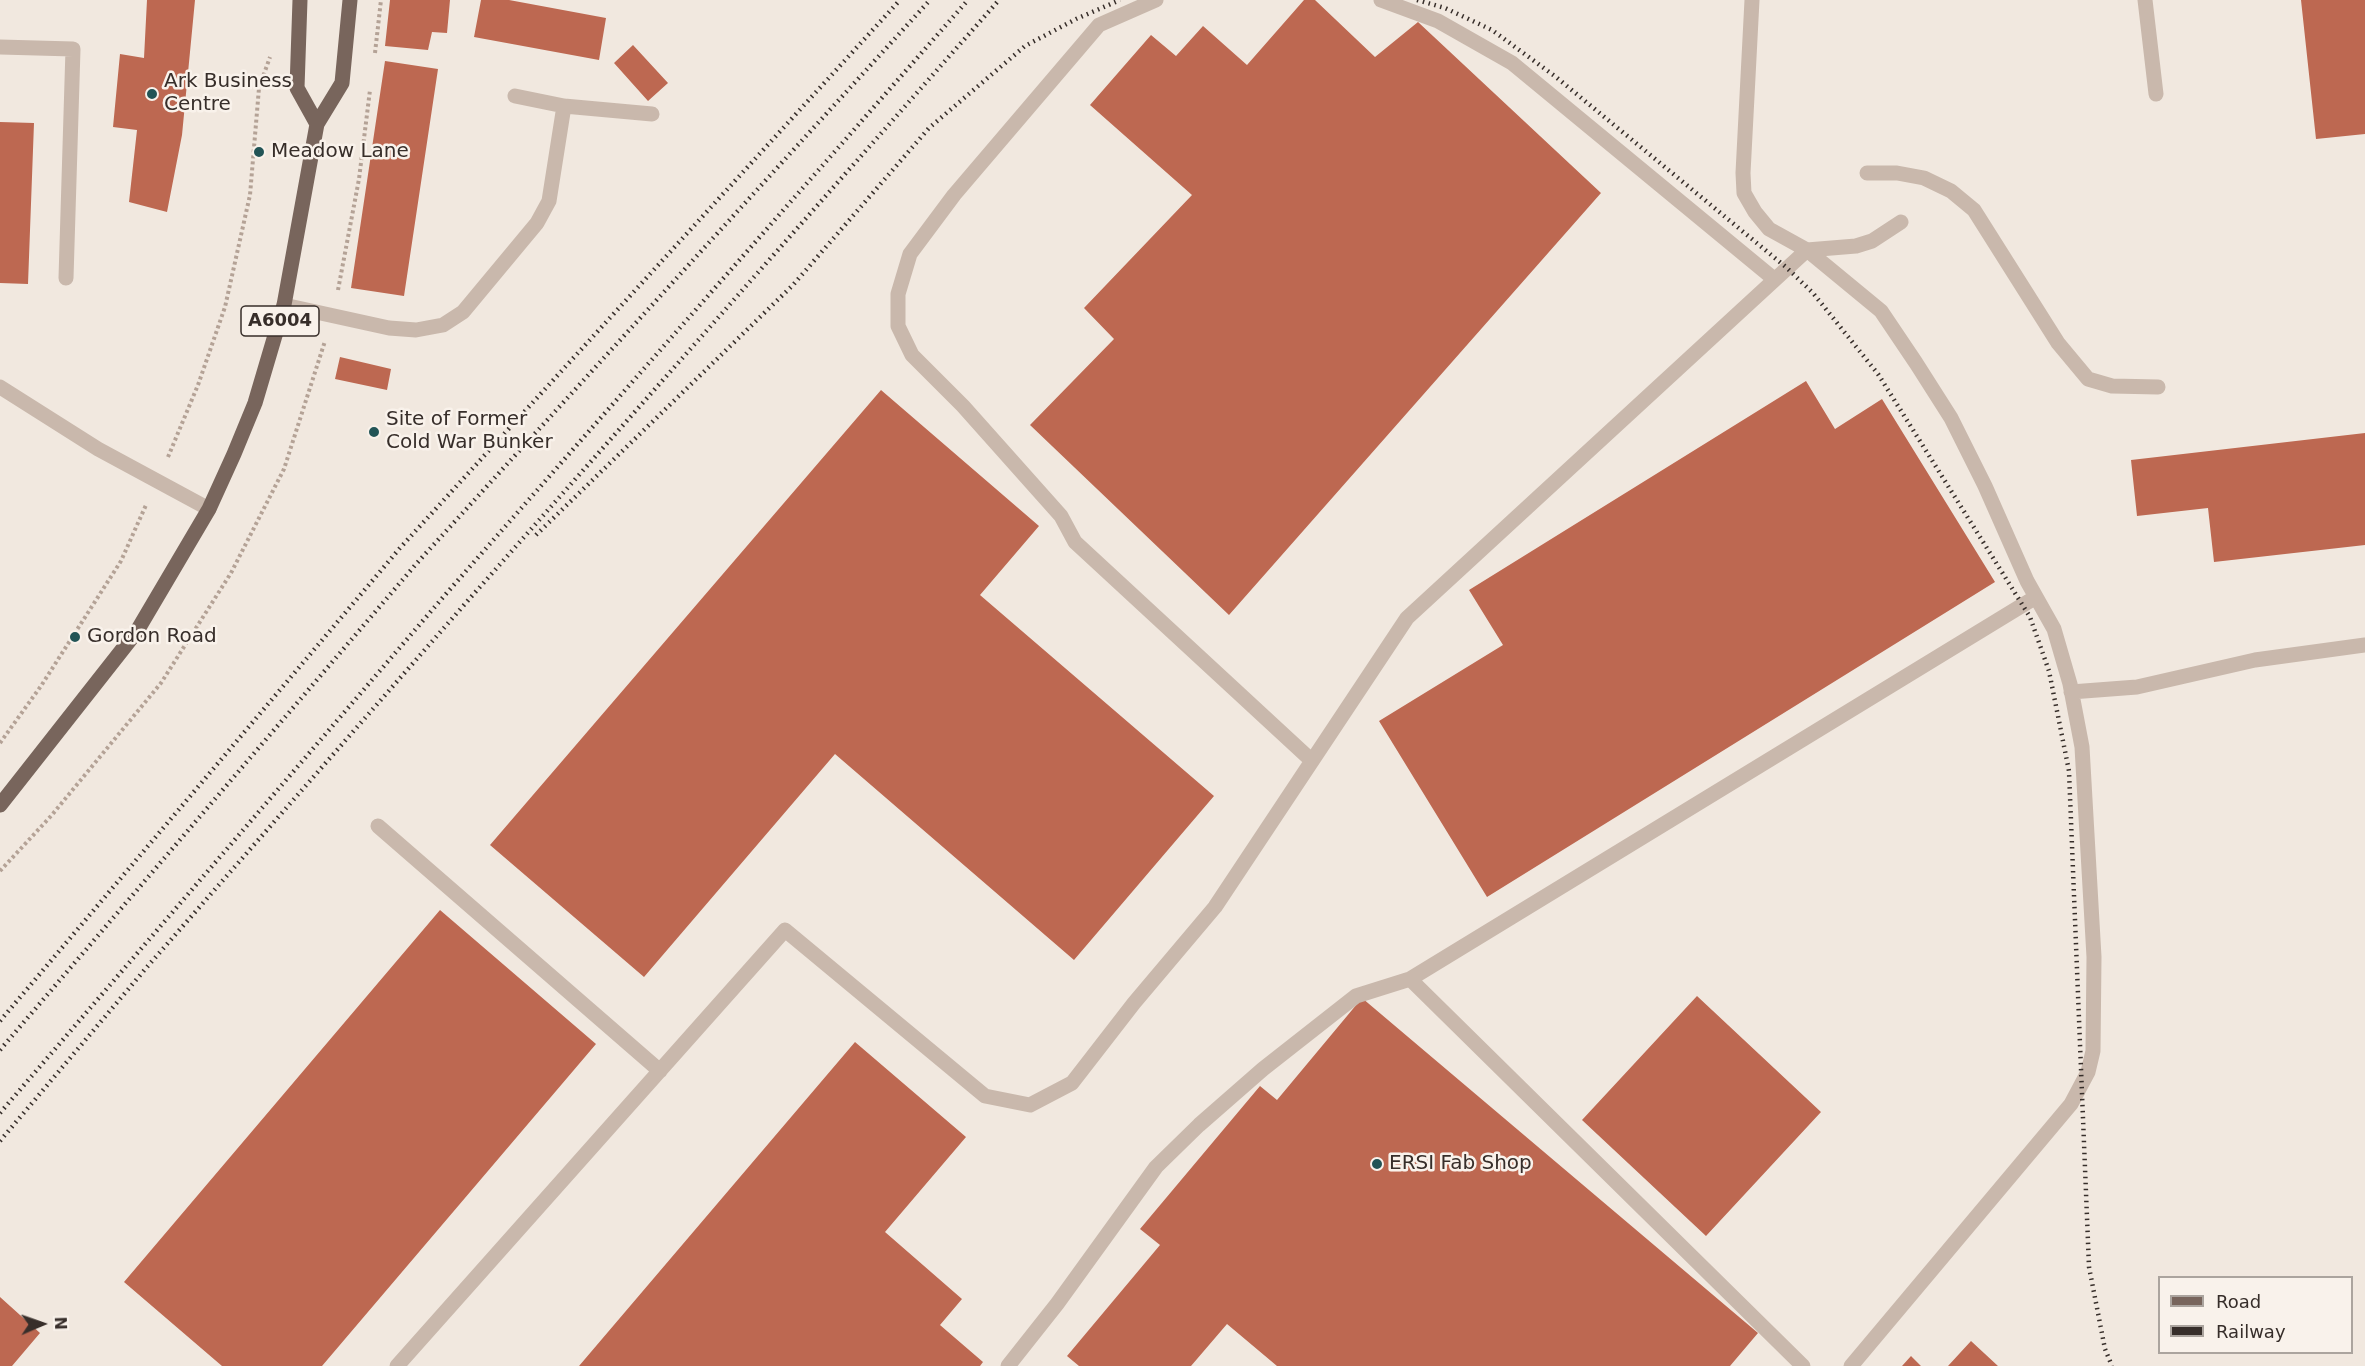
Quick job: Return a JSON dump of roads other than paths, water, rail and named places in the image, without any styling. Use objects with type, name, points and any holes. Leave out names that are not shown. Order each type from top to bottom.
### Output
[{"type":"main road","points":[[300,0],[297,88],[317,124],[342,83],[350,0]]},
{"type":"main road","name":"A6004","points":[[0,805],[137,631],[209,509],[255,403],[284,305],[317,124]]},
{"type":"street","points":[[1156,0],[1099,24],[954,195],[910,254],[898,294],[898,326],[912,355],[963,406],[1061,516],[1075,542],[1311,760]]},
{"type":"street","points":[[1381,0],[1438,21],[1512,63],[1774,279]]},
{"type":"street","points":[[1752,0],[1743,173],[1744,193],[1755,212],[1769,229],[1807,250],[1881,311],[1951,418],[2036,597],[2054,629],[2071,692],[2082,747],[2094,957],[2093,1051],[2088,1071],[2071,1104],[2042,1142],[1851,1366]]},
{"type":"street","points":[[2145,0],[2156,94]]},
{"type":"street","points":[[0,47],[73,50],[66,278]]},
{"type":"street","points":[[515,96],[564,106],[652,114]]},
{"type":"street","points":[[284,305],[389,328],[416,330],[443,325],[463,312],[537,223],[549,201],[564,106]]},
{"type":"street","points":[[1867,173],[1897,173],[1924,178],[1950,191],[1974,210],[2058,343],[2088,379],[2112,386],[2158,387]]},
{"type":"street","points":[[397,1366],[785,930],[985,1096],[1030,1106],[1072,1083],[1134,1003],[1215,907],[1407,618],[1807,250],[1856,246],[1872,241],[1901,222]]},
{"type":"street","points":[[0,387],[98,449],[209,509]]},
{"type":"street","points":[[1008,1366],[1057,1304],[1156,1167],[1199,1125],[1263,1070],[1356,996],[1410,979],[2036,597]]},
{"type":"street","points":[[2071,692],[2137,687],[2255,660],[2365,645]]},
{"type":"street","points":[[378,826],[660,1071]]},
{"type":"street","points":[[1410,979],[1803,1366]]},
{"type":"railway","points":[[0,1021],[400,548],[900,0]]},
{"type":"railway","points":[[0,1050],[417,563],[930,0]]},
{"type":"railway","points":[[0,1113],[445,595],[968,0]]},
{"type":"railway","points":[[0,1141],[147,967],[999,0]]},
{"type":"railway","points":[[536,535],[793,285],[929,128],[1025,46],[1076,19],[1120,0]]},
{"type":"railway","points":[[1417,0],[1445,8],[1492,30],[1556,77],[1787,268],[1813,293],[1878,374],[2030,617],[2049,671],[2069,771],[2089,1267],[2105,1349],[2112,1366]]},
{"type":"place","name":"Ark Business Centre","points":[[152,94]]},
{"type":"place","name":"Meadow Lane","points":[[259,152]]},
{"type":"place","name":"Site of Former Cold War Bunker","points":[[374,432]]},
{"type":"place","name":"Gordon Road","points":[[75,637]]},
{"type":"place","name":"ERSI Fab Shop","points":[[1377,1164]]}]
